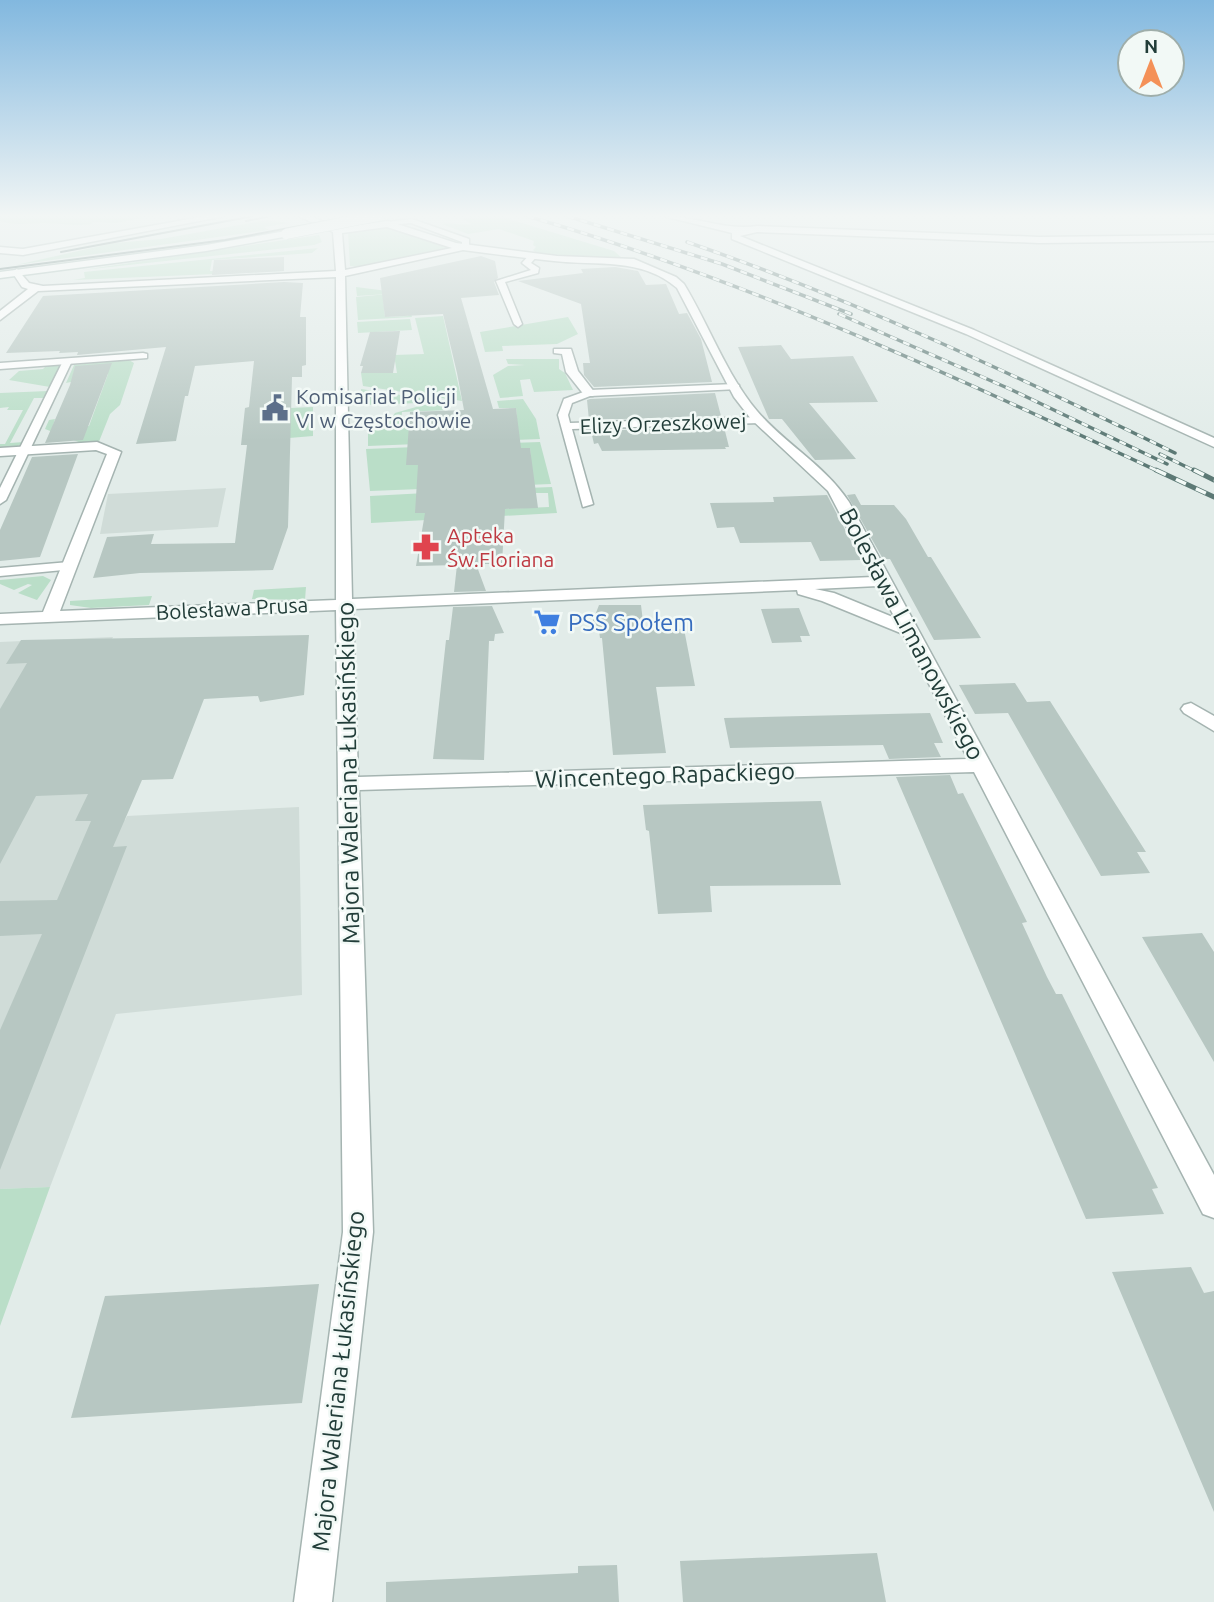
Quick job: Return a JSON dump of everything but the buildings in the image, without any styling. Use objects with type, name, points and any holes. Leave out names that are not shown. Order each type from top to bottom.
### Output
[{"type":"street","points":[[0,317],[31,291]]},
{"type":"street","name":"Majora Waleriana Łukasińskiego","points":[[313,1602],[358,1232],[344,603],[341,291]]},
{"type":"street","name":"Bolesława Limanowskiego","points":[[684,291],[735,387],[760,420],[833,488],[1212,1198]]},
{"type":"street","points":[[866,291],[970,332],[1214,443]]},
{"type":"street","points":[[558,351],[568,351],[572,372],[589,393]]},
{"type":"street","points":[[0,366],[143,356]]},
{"type":"street","points":[[0,452],[97,446],[114,452],[49,618]]},
{"type":"street","name":"Bolesława Prusa","points":[[0,619],[883,581]]},
{"type":"street","points":[[782,585],[828,597],[909,629]]},
{"type":"street","points":[[1191,709],[1214,725]]},
{"type":"street","name":"Wincentego Rapackiego","points":[[348,784],[981,765]]},
{"type":"lane","points":[[504,291],[518,324]]},
{"type":"lane","points":[[0,500],[67,361]]},
{"type":"lane","points":[[587,504],[563,415],[568,401],[589,393],[735,387]]},
{"type":"lane","name":"Elizy Orzeszkowej","points":[[566,426],[760,420]]},
{"type":"lane","points":[[0,572],[69,566]]},
{"type":"shaded area","points":[[226,488],[218,527],[100,534],[108,494]]},
{"type":"shaded area","points":[[113,637],[55,751],[139,749],[76,821],[299,807],[302,995],[116,1014],[50,1187],[0,1189],[0,642]]},
{"type":"green space","points":[[356,291],[403,293],[383,297],[385,317],[408,316],[410,311],[412,317],[358,320],[356,297],[388,294],[357,296]]},
{"type":"green space","points":[[443,316],[462,401],[363,386],[361,373],[397,373],[394,355],[424,354],[415,318]]},
{"type":"green space","points":[[568,317],[578,334],[557,344],[502,346],[503,351],[485,352],[480,332]]},
{"type":"green space","points":[[410,319],[412,330],[358,333],[357,322]]},
{"type":"green space","points":[[506,359],[559,359],[559,369],[565,373],[573,390],[534,392],[530,379],[520,380],[523,396],[500,398],[493,375],[508,366],[525,365],[508,364]]},
{"type":"green space","points":[[129,360],[134,363],[120,405],[110,414],[98,444],[84,444],[45,429],[49,420],[55,419],[52,429],[89,426],[108,374],[66,383],[74,365]]},
{"type":"green space","points":[[62,364],[50,387],[9,380],[19,371]]},
{"type":"green space","points":[[361,389],[447,402],[363,405]]},
{"type":"green space","points":[[48,391],[46,398],[34,398],[10,443],[24,442],[15,448],[0,449],[0,444],[5,444],[23,410],[0,408],[0,393]]},
{"type":"green space","points":[[523,399],[536,419],[540,439],[368,446],[368,432],[386,426],[395,413],[423,405],[449,404],[449,410],[402,412],[401,423],[517,419],[516,408],[499,408],[497,401]]},
{"type":"green space","points":[[313,407],[313,436],[289,438],[290,408]]},
{"type":"green space","points":[[540,442],[551,484],[370,491],[366,449],[416,447],[407,465],[531,460],[530,448],[512,448],[511,443]]},
{"type":"green space","points":[[552,487],[557,513],[371,523],[370,496],[426,493],[416,513],[549,507],[548,493],[527,493],[526,488]]},
{"type":"green space","points":[[43,576],[51,580],[37,600],[18,593],[32,585],[14,590],[0,584],[0,580]]},
{"type":"green space","points":[[306,587],[305,600],[252,599],[254,590]]},
{"type":"green space","points":[[152,596],[149,605],[91,608],[70,605],[70,601]]},
{"type":"green space","points":[[50,1187],[0,1326],[0,1189]]},
{"type":"railway","points":[[745,291],[1005,400],[1160,472]]},
{"type":"railway","points":[[791,291],[851,314]]},
{"type":"railway","points":[[818,291],[1055,395],[1175,453]]},
{"type":"railway","points":[[839,314],[1012,390],[1167,464]]},
{"type":"railway","points":[[1160,454],[1197,472]]},
{"type":"railway","points":[[1156,470],[1214,497]]},
{"type":"railway","points":[[1194,470],[1214,480]]},
{"type":"place","name":"Komisariat Policji VI w Częstochowie","points":[[275,408]]},
{"type":"place","name":"Apteka Św.Floriana","points":[[426,547]]},
{"type":"place","name":"PSS Społem","points":[[547,622]]}]
